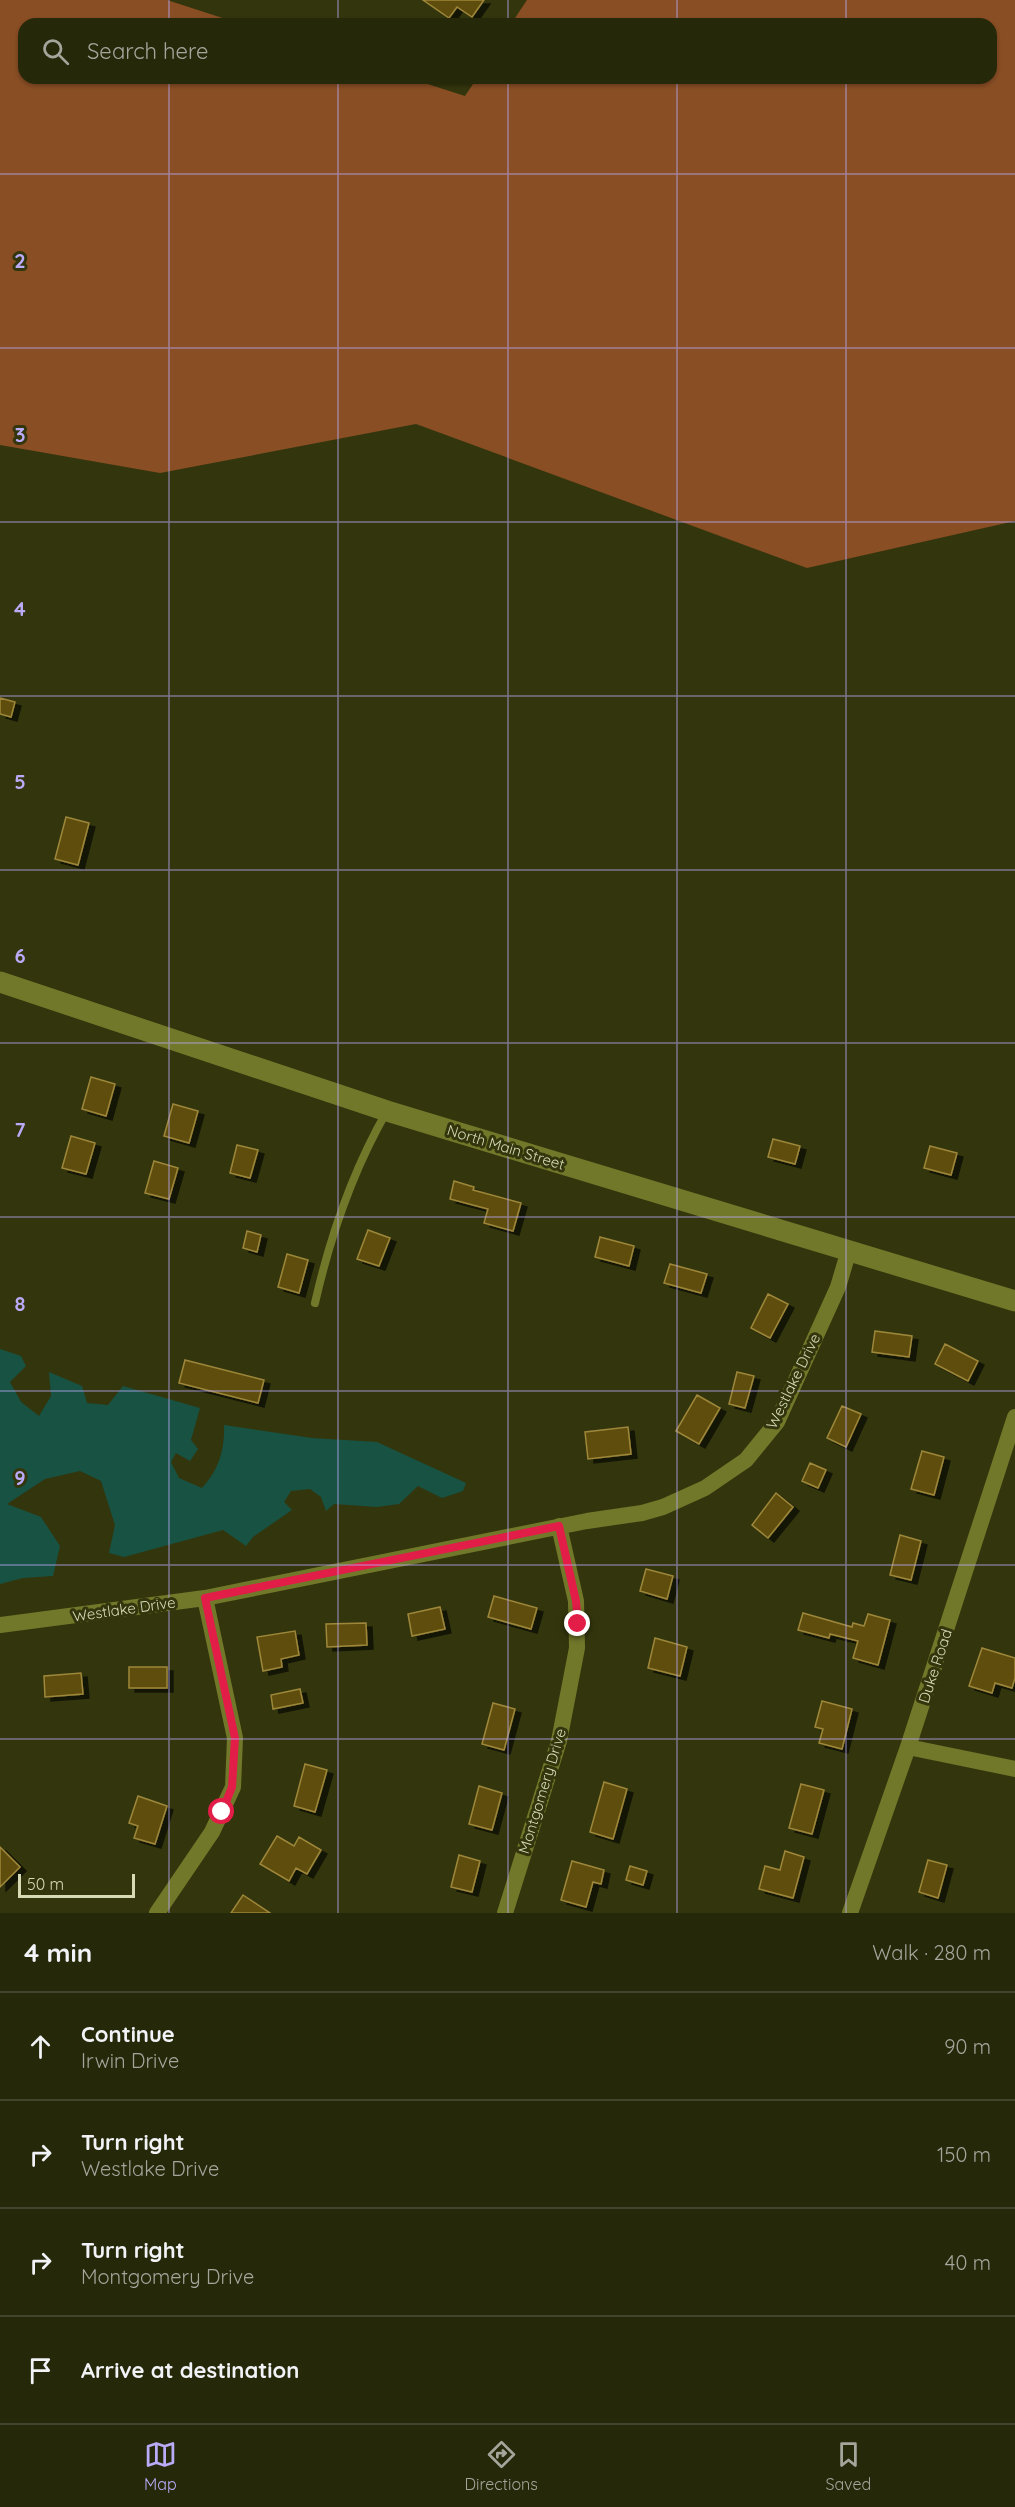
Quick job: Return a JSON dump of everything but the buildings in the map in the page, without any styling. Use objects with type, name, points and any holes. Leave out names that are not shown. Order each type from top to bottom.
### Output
[{"type":"street","name":"North Main Street","points":[[0,982],[387,1111],[1015,1301]]},
{"type":"street","name":"Westlake Drive","points":[[0,1625],[205,1598],[559,1526],[642,1514],[663,1508],[705,1488],[746,1460],[777,1422],[838,1287],[849,1250]]},
{"type":"street","name":"Duke Road","points":[[850,1913],[908,1748],[1015,1417]]},
{"type":"street","name":"Montgomery Drive","points":[[505,1913],[559,1741],[577,1648],[576,1601],[559,1526]]},
{"type":"street","points":[[157,1913],[212,1832],[232,1787],[235,1738],[205,1598]]},
{"type":"street","points":[[908,1748],[1015,1769]]},
{"type":"lane","points":[[315,1303],[328,1247],[374,1133],[387,1111]]},
{"type":"shaded area","points":[[0,0],[167,0],[222,18],[18,18],[18,84],[428,84],[465,96],[473,84],[997,84],[997,18],[515,18],[527,0],[1015,0],[1015,521],[807,568],[416,424],[160,473],[0,445]]},
{"type":"water","points":[[0,1349],[21,1356],[26,1366],[10,1382],[21,1402],[39,1416],[51,1396],[49,1372],[82,1386],[87,1403],[108,1405],[123,1386],[200,1408],[191,1440],[198,1449],[190,1461],[176,1453],[171,1462],[179,1478],[202,1488],[213,1474],[220,1459],[224,1425],[312,1438],[377,1442],[466,1483],[463,1491],[442,1498],[418,1486],[399,1504],[377,1507],[334,1504],[326,1511],[321,1497],[310,1489],[291,1491],[284,1502],[292,1510],[253,1537],[246,1546],[223,1530],[124,1557],[109,1553],[115,1525],[101,1481],[80,1471],[45,1479],[7,1504],[41,1517],[60,1546],[53,1576],[23,1578],[0,1584]]},
{"type":"route","points":[[222,1812],[232,1787],[235,1738],[205,1598],[559,1526],[570,1569],[578,1624]]}]
